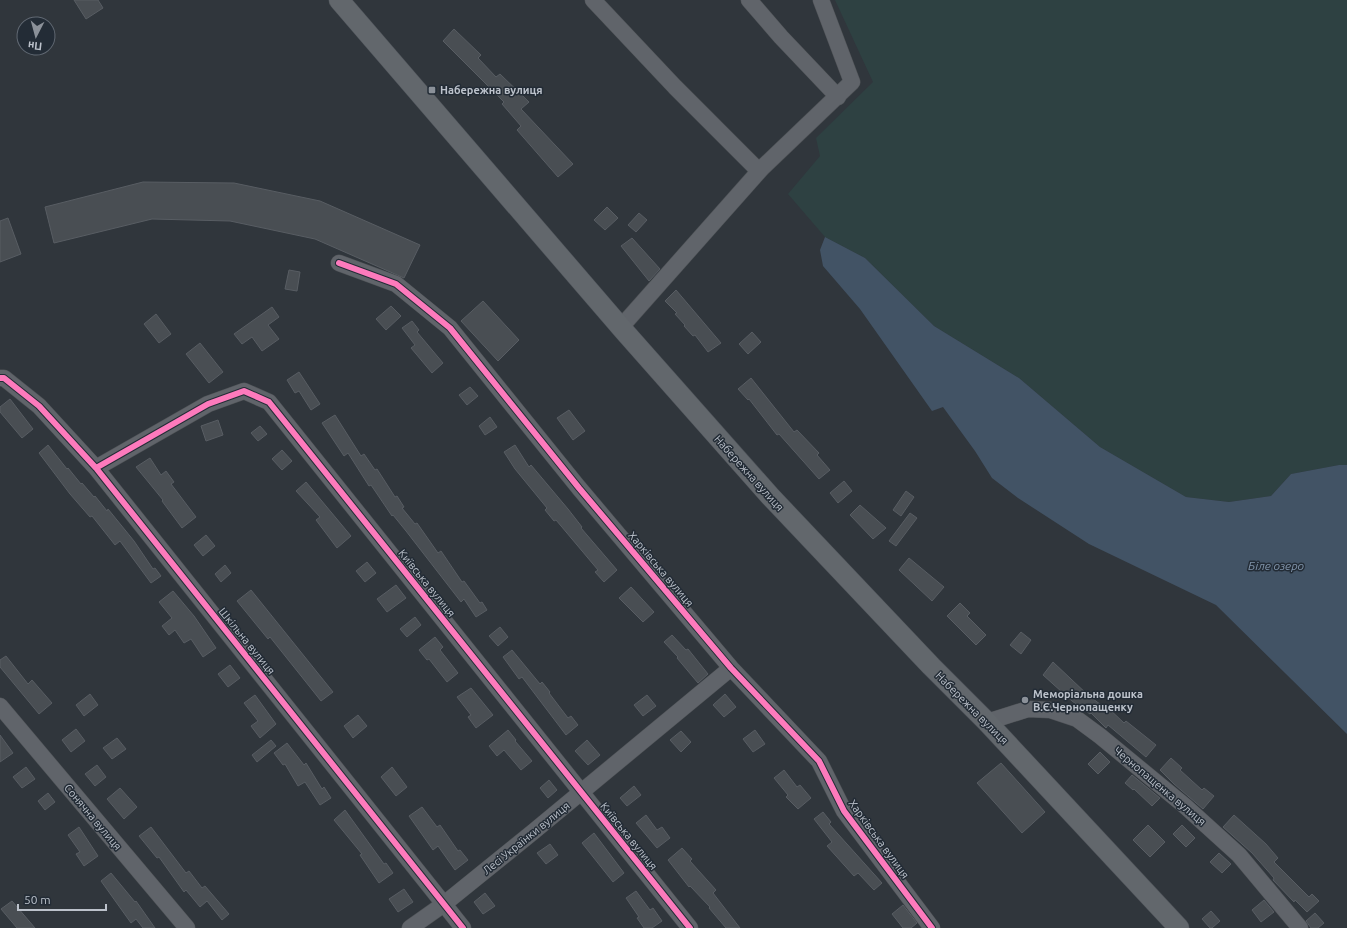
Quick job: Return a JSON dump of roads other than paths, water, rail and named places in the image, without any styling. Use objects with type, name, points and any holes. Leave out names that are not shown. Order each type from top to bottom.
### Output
[{"type":"main road","name":"Набережна вулиця","points":[[339,0],[621,327],[791,519],[931,666],[987,722],[1179,928]]},
{"type":"street","points":[[593,0],[675,87],[759,171]]},
{"type":"street","points":[[749,0],[781,37],[838,97]]},
{"type":"street","points":[[621,327],[759,171],[852,82],[821,0]]},
{"type":"street","name":"Харківська вулиця","points":[[339,263],[396,284],[450,328],[579,488],[731,668],[819,761],[844,811],[932,928]]},
{"type":"street","name":"Шкільна вулиця","points":[[2,378],[39,406],[96,468],[463,928]]},
{"type":"street","name":"Київська вулиця","points":[[96,468],[208,404],[244,391],[270,402],[690,928]]},
{"type":"street","name":"Лесі Українки вулиця","points":[[410,928],[444,904],[731,668]]},
{"type":"street","name":"Сонячна вулиця","points":[[0,706],[187,928]]},
{"type":"street","name":"Чернопащенка вулиця","points":[[987,722],[1028,709],[1050,710],[1076,719],[1100,736],[1185,806],[1239,855],[1300,928]]},
{"type":"water","name":"Біле озеро","points":[[825,237],[865,258],[934,326],[1019,378],[1100,447],[1186,497],[1229,502],[1271,496],[1291,474],[1339,465],[1347,465],[1347,734],[1216,605],[1089,544],[1018,498],[992,478],[975,451],[943,407],[932,411],[860,309],[823,266],[820,250]]},
{"type":"place","name":"Набережна вулиця","points":[[432,90]]},
{"type":"place","name":"Меморіальна дошка В.Є.Чернопащенку","points":[[1025,700]]}]
